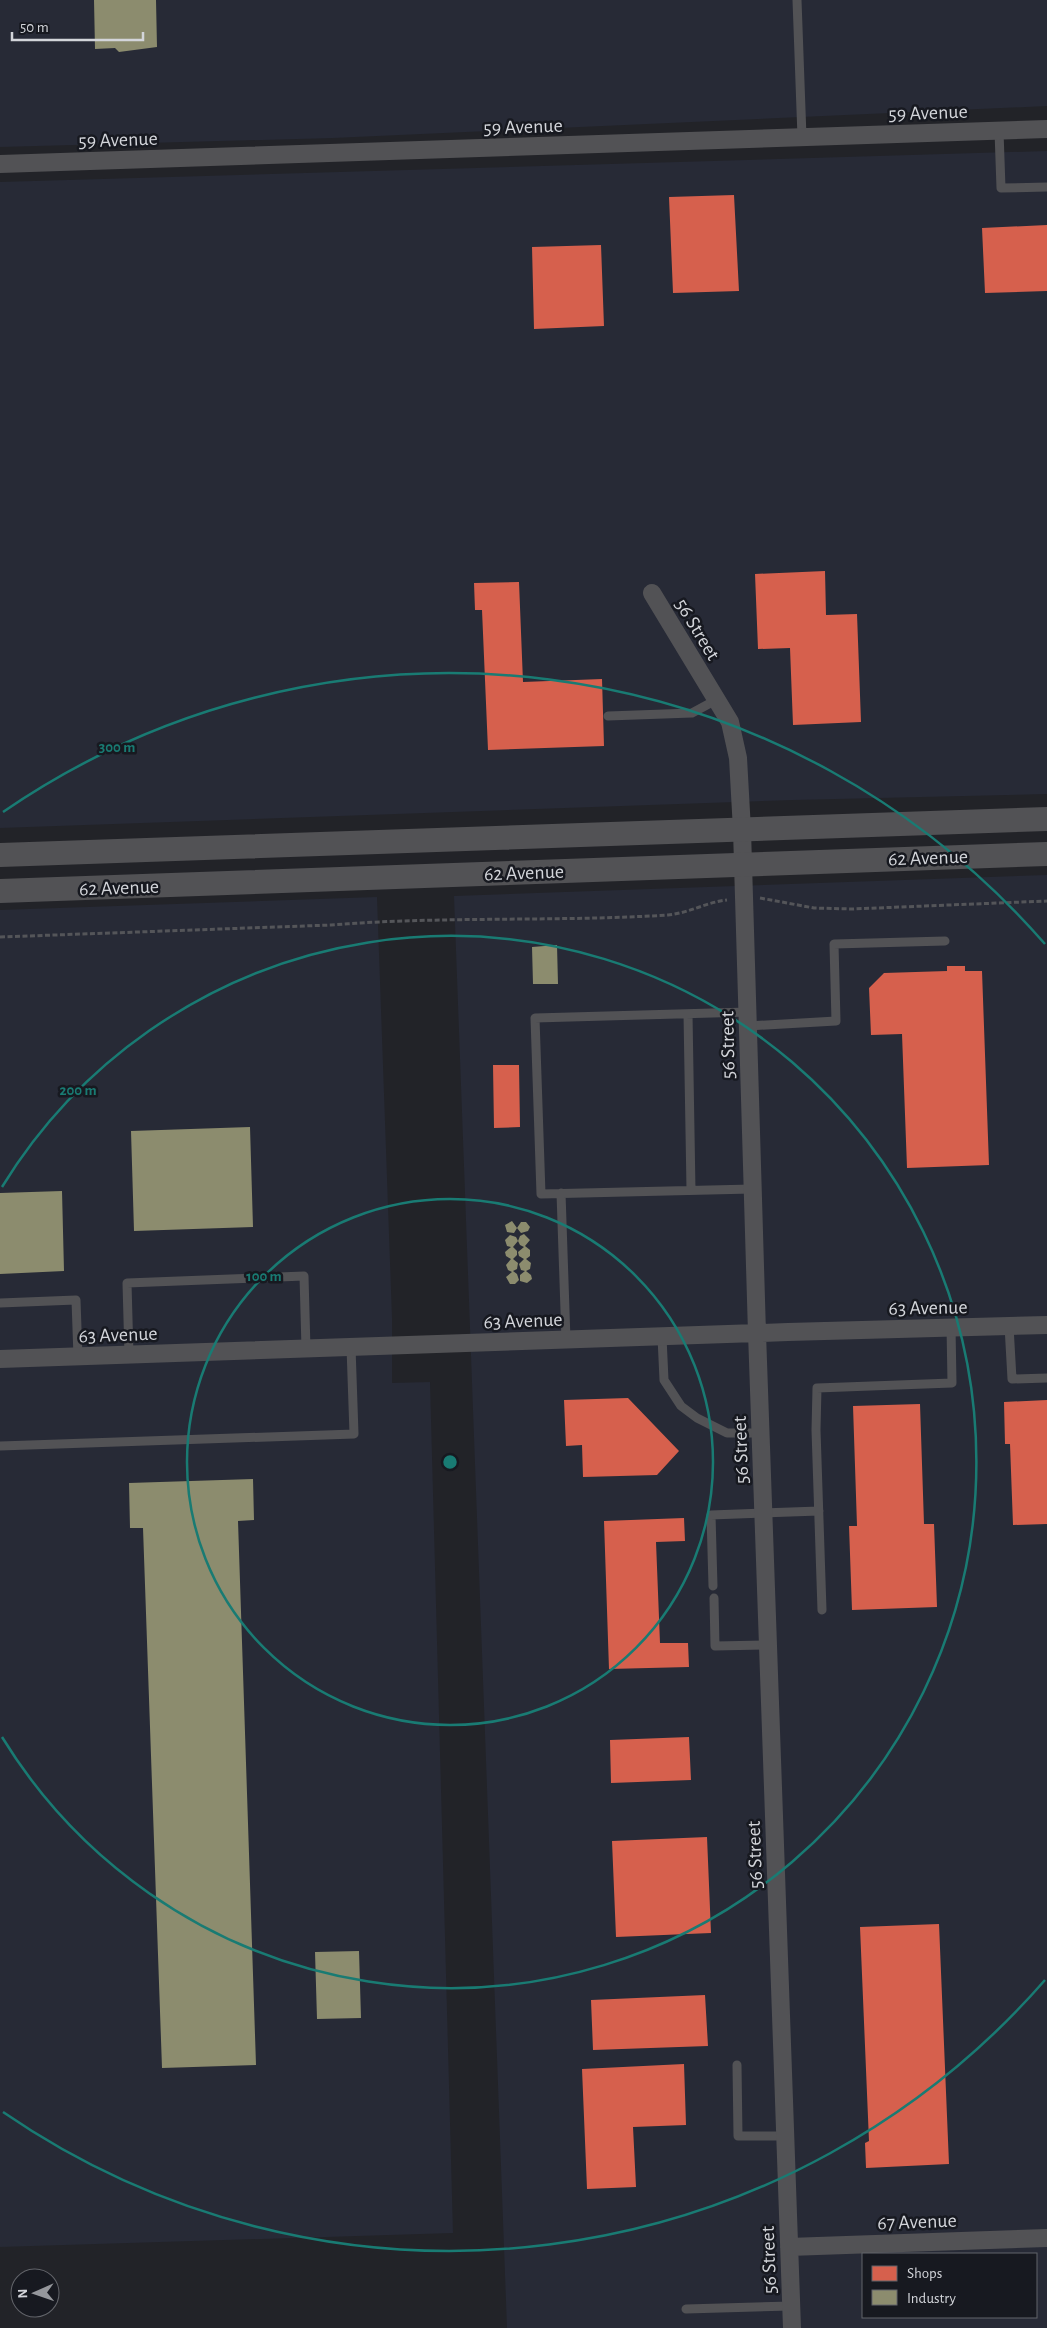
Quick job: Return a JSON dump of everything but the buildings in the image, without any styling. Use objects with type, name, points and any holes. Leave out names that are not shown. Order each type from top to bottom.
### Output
[{"type":"main road","name":"62 Avenue","points":[[0,855],[1047,819]]},
{"type":"main road","name":"62 Avenue","points":[[0,891],[1047,854]]},
{"type":"street","name":"59 Avenue","points":[[0,164],[1047,129]]},
{"type":"street","name":"56 Street","points":[[652,593],[730,722],[738,758],[742,830],[760,1433],[792,2328]]},
{"type":"street","name":"63 Avenue","points":[[0,1359],[1047,1325]]},
{"type":"street","name":"67 Avenue","points":[[789,2247],[1047,2238]]},
{"type":"lane","points":[[796,0],[802,138]]},
{"type":"lane","points":[[999,131],[1001,188],[1047,187]]},
{"type":"lane","points":[[608,716],[692,713],[716,700]]},
{"type":"lane","points":[[752,1188],[541,1194],[535,1018],[688,1014],[748,1019],[836,1021],[834,944],[945,941]]},
{"type":"lane","points":[[688,1014],[691,1190]]},
{"type":"lane","points":[[561,1193],[566,1340]]},
{"type":"lane","points":[[129,1355],[127,1283],[304,1276],[306,1349]]},
{"type":"lane","points":[[0,1303],[76,1300],[78,1357]]},
{"type":"lane","points":[[1009,1326],[1012,1378],[1047,1378]]},
{"type":"lane","points":[[822,1610],[817,1388],[952,1383],[950,1327]]},
{"type":"lane","points":[[662,1337],[664,1380],[681,1406],[697,1418],[726,1433],[760,1433]]},
{"type":"lane","points":[[0,1446],[354,1434],[351,1347]]},
{"type":"lane","points":[[713,1586],[711,1515],[819,1511]]},
{"type":"lane","points":[[714,1598],[715,1646],[768,1645]]},
{"type":"lane","points":[[737,2064],[738,2136],[784,2136]]},
{"type":"lane","points":[[686,2309],[791,2306]]},
{"type":"path","points":[[767,898],[787,904],[833,908],[1047,901]]},
{"type":"path","points":[[0,937],[331,925],[371,921],[466,921],[668,915],[691,911],[719,901]]},
{"type":"shaded area","points":[[0,0],[1047,0],[1047,106],[333,138],[0,147]]},
{"type":"shaded area","points":[[1047,151],[1047,794],[793,800],[0,828],[0,182]]},
{"type":"shaded area","points":[[1047,875],[1047,2328],[507,2328],[454,896]]},
{"type":"shaded area","points":[[377,897],[392,1318],[392,1383],[430,1382],[453,2233],[0,2247],[0,910]]}]
